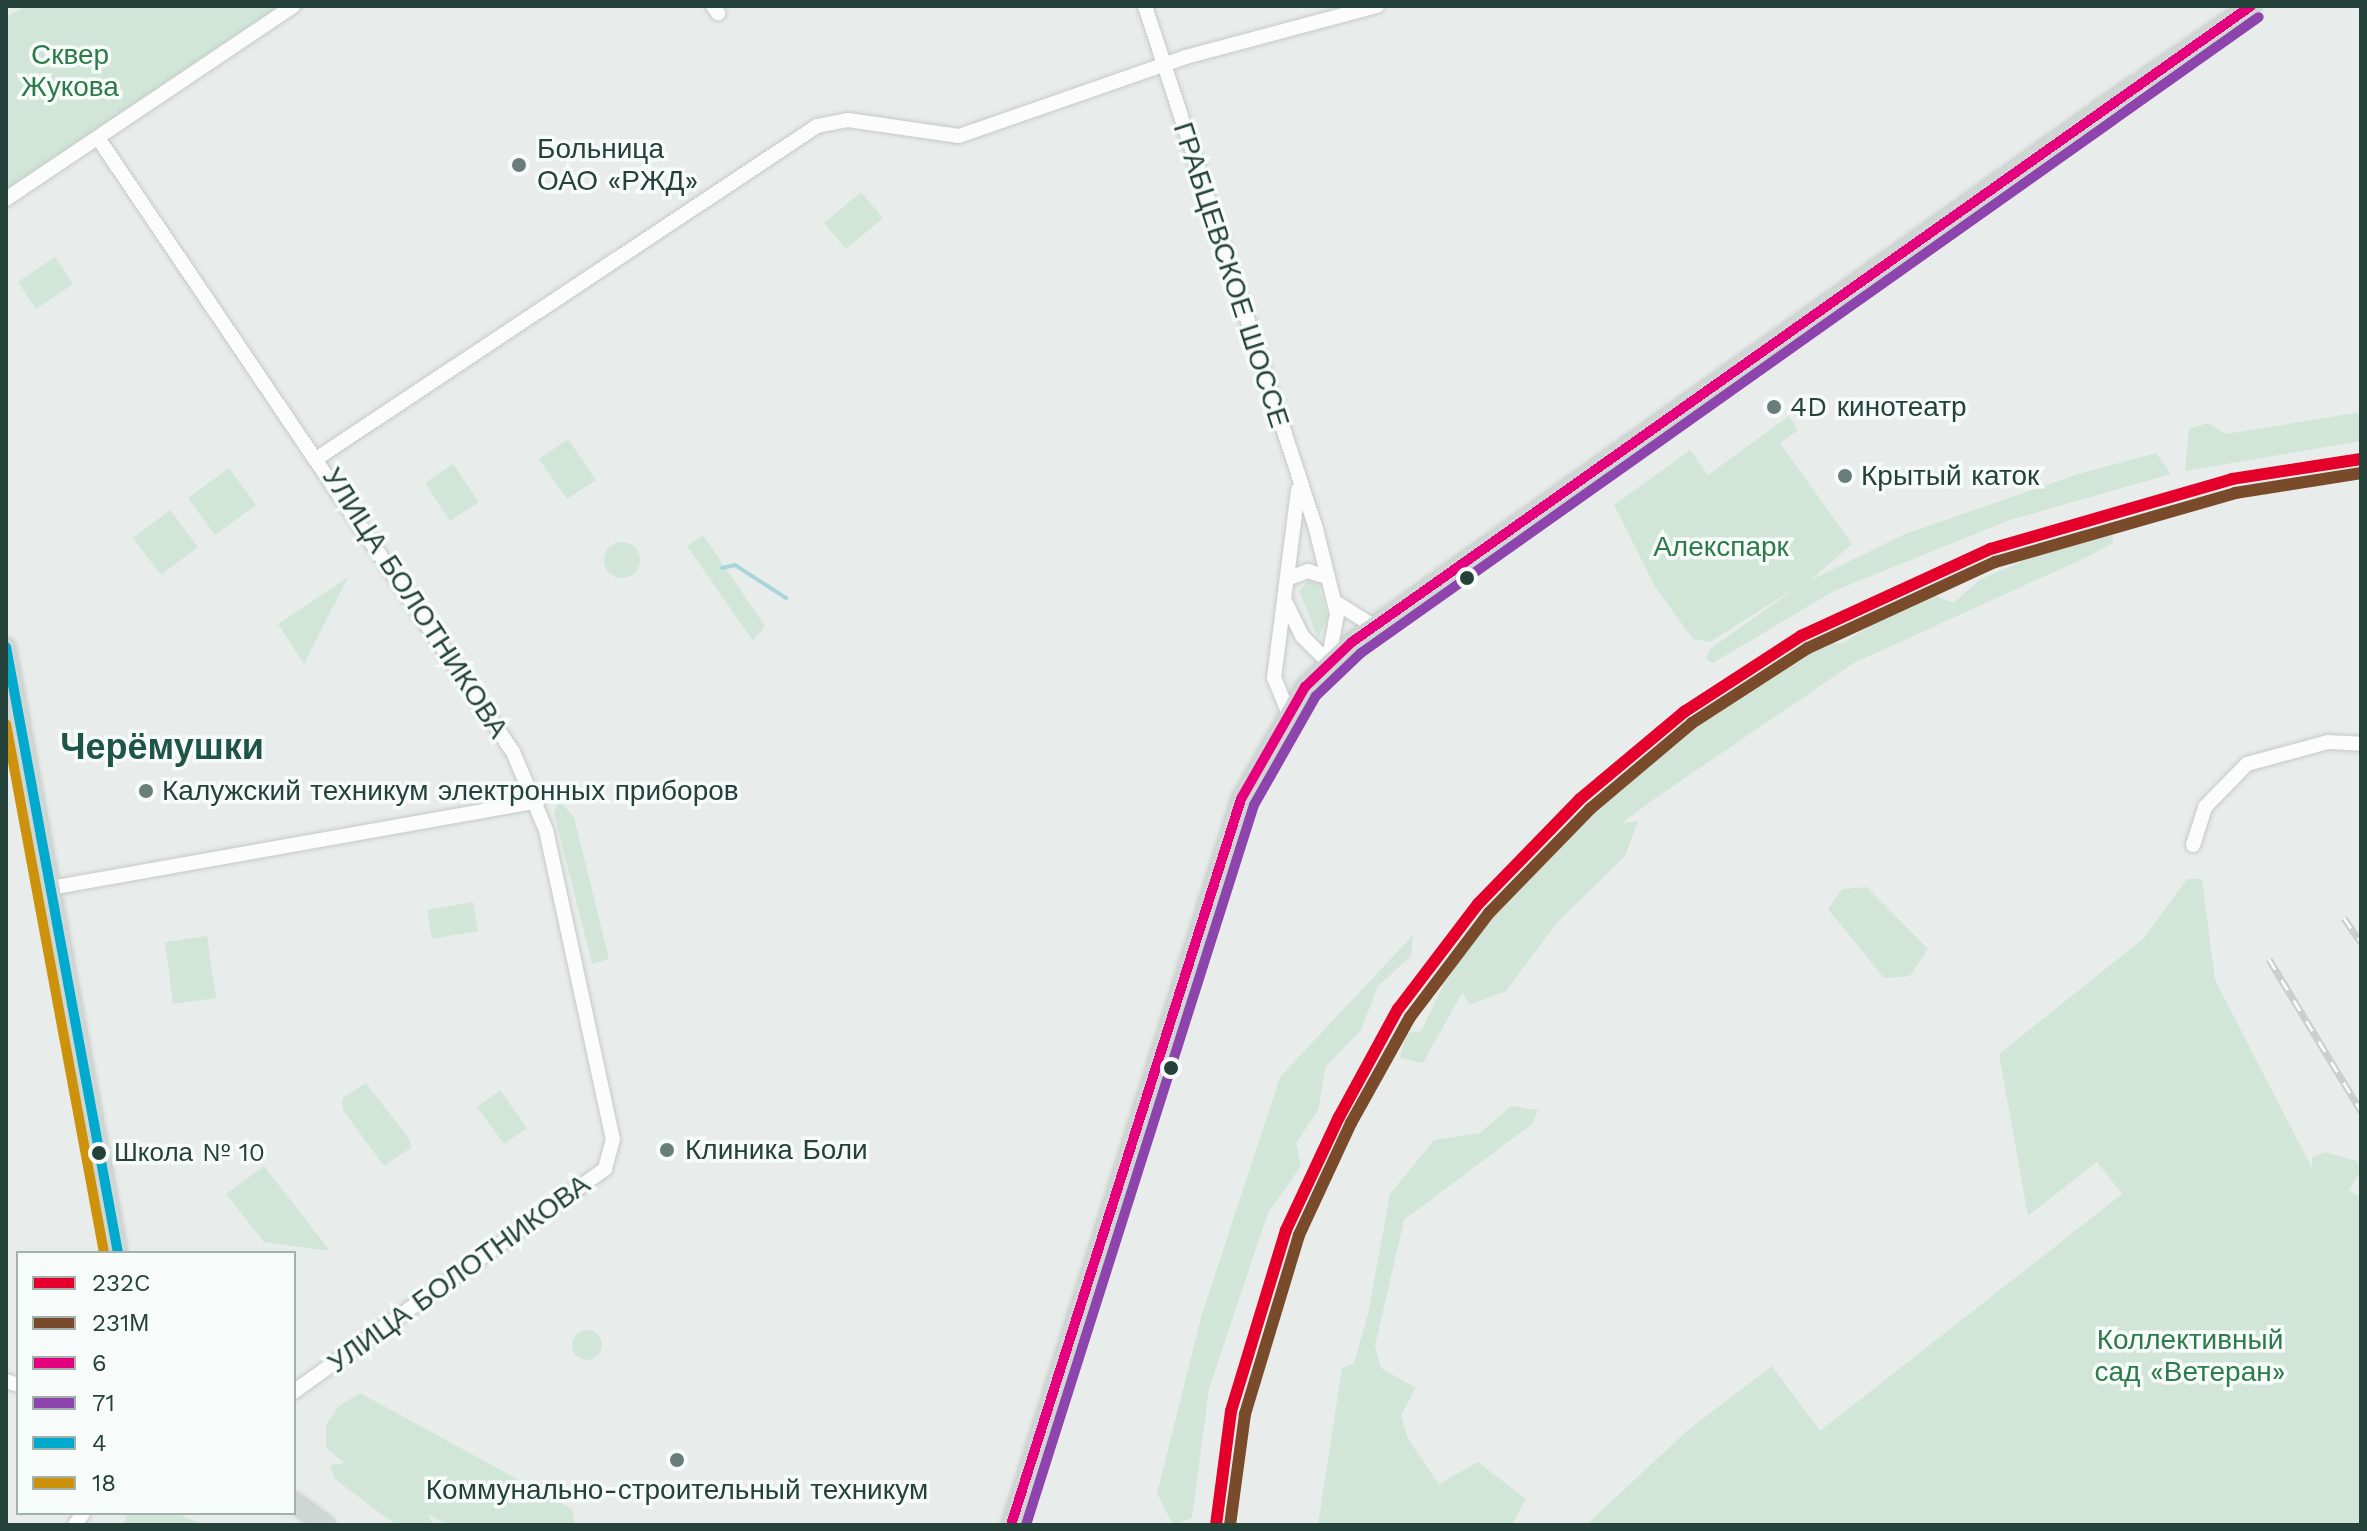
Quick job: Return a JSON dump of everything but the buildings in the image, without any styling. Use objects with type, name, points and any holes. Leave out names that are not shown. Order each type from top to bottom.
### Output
[{"type":"main road","points":[[1011,1525],[1241,799],[1288,712],[1328,662],[2138,82],[2251,6]]},
{"type":"main road","points":[[6,647],[118,1251]]},
{"type":"main road","points":[[296,1503],[326,1525]]},
{"type":"street","points":[[6,199],[293,6]]},
{"type":"street","name":"ГРАБЦЕВСКОЕ ШОССЕ","points":[[1145,6],[1335,602]]},
{"type":"street","points":[[319,457],[817,126],[848,120],[959,136],[1163,66],[1377,6]]},
{"type":"street","name":"УЛИЦА БОЛОТНИКОВА","points":[[98,138],[319,457],[513,752],[537,801],[613,1154],[605,1169],[296,1391]]},
{"type":"street","name":"ГРАБЦЕВСКОЕ ШОССЕ","points":[[1288,712],[1274,678],[1299,485]]},
{"type":"street","points":[[1289,578],[1308,571],[1327,577]]},
{"type":"street","points":[[1286,602],[1302,636],[1328,662]]},
{"type":"street","points":[[1328,662],[1335,602],[1375,627]]},
{"type":"street","points":[[2193,845],[2205,807],[2247,764],[2328,742],[2361,744]]},
{"type":"street","points":[[51,888],[537,801]]},
{"type":"green space","name":"Сквер Жукова","points":[[26,6],[272,6],[274,10],[6,192],[6,17]]},
{"type":"green space","points":[[861,192],[883,218],[846,249],[824,223]]},
{"type":"green space","points":[[55,257],[73,284],[36,309],[18,282]]},
{"type":"green space","points":[[2361,412],[2361,441],[2185,471],[2189,429],[2208,423],[2226,434]]},
{"type":"green space","name":"Алекспарк","points":[[1789,416],[1798,430],[1780,443],[1852,544],[1811,580],[1905,534],[2078,474],[2156,453],[2171,474],[2010,520],[1834,591],[1713,663],[1706,659],[1710,649],[1800,585],[1710,642],[1693,639],[1655,587],[1614,505],[1690,450],[1708,475]]},
{"type":"green space","points":[[568,439],[596,480],[567,499],[539,459]]},
{"type":"green space","points":[[453,464],[479,502],[450,521],[425,483]]},
{"type":"green space","points":[[229,468],[256,505],[215,535],[188,498]]},
{"type":"green space","points":[[170,510],[198,547],[161,575],[133,538]]},
{"type":"green space","points":[[2112,533],[2113,543],[2087,557],[1854,663],[1657,797],[1622,823],[1638,821],[1625,856],[1557,923],[1506,991],[1470,1005],[1462,993],[1423,1063],[1400,1058],[1406,1033],[1421,1031],[1445,982],[1516,881],[1577,832],[1594,803],[1739,690],[1816,644],[1843,643],[1904,605],[1936,596],[1953,603],[1981,579],[2069,541]]},
{"type":"green space","points":[[703,535],[765,626],[753,641],[687,546]]},
{"type":"green space","points":[[622,542],[635,547],[640,560],[635,573],[622,578],[609,573],[604,560],[609,547]]},
{"type":"green space","points":[[348,577],[304,664],[278,624]]},
{"type":"green space","points":[[1308,581],[1318,583],[1328,617],[1318,638],[1299,591]]},
{"type":"green space","points":[[559,800],[574,817],[609,959],[592,964],[554,813]]},
{"type":"green space","name":"Коллективный сад «Ветеран»","points":[[2187,879],[2202,879],[2215,980],[2312,1168],[2312,1157],[2325,1152],[2356,1161],[2361,1171],[2349,1190],[2361,1198],[2361,1525],[1586,1525],[1688,1430],[1772,1366],[1820,1431],[2122,1194],[2097,1162],[2028,1216],[1999,1054],[2144,938]]},
{"type":"green space","points":[[1867,887],[1928,949],[1910,976],[1884,978],[1828,909],[1842,889]]},
{"type":"green space","points":[[473,902],[478,931],[432,939],[427,910]]},
{"type":"green space","points":[[1413,935],[1411,956],[1378,986],[1361,1030],[1326,1066],[1318,1110],[1296,1143],[1301,1166],[1268,1213],[1209,1389],[1192,1518],[1173,1525],[1157,1493],[1201,1317],[1280,1077]]},
{"type":"green space","points":[[207,936],[216,998],[173,1004],[165,942]]},
{"type":"green space","points":[[366,1083],[410,1140],[411,1148],[384,1166],[343,1110],[342,1099]]},
{"type":"green space","points":[[500,1090],[527,1128],[504,1144],[477,1107]]},
{"type":"green space","points":[[1511,1106],[1538,1110],[1532,1124],[1404,1220],[1375,1346],[1381,1368],[1416,1388],[1401,1415],[1408,1439],[1439,1484],[1478,1462],[1526,1499],[1512,1525],[1318,1525],[1342,1368],[1354,1363],[1368,1314],[1390,1194],[1434,1140],[1480,1133]]},
{"type":"green space","points":[[264,1166],[330,1251],[264,1242],[226,1194]]},
{"type":"green space","points":[[587,1330],[598,1334],[602,1345],[598,1356],[587,1360],[576,1356],[572,1345],[576,1334]]},
{"type":"green space","points":[[360,1393],[572,1509],[575,1525],[447,1525],[428,1514],[434,1525],[398,1525],[335,1479],[330,1465],[345,1463],[326,1448],[326,1425],[339,1406]]},
{"type":"green space","points":[[127,1515],[181,1515],[205,1525],[123,1525]]},
{"type":"waterway","points":[[722,568],[735,565],[786,598]]},
{"type":"railway","points":[[2344,918],[2361,942]]},
{"type":"railway","points":[[2269,959],[2361,1111]]},
{"type":"transit line","name":"6","points":[[1011,1525],[1241,799],[1305,687],[1352,642],[2251,6]]},
{"type":"transit line","name":"71","points":[[1026,1525],[1254,805],[1316,696],[1361,653],[2259,17]]},
{"type":"transit line","name":"232C","points":[[1216,1525],[1231,1411],[1286,1230],[1339,1117],[1398,1009],[1478,904],[1580,799],[1684,712],[1801,636],[1990,549],[2232,479],[2361,459]]},
{"type":"transit line","name":"231М","points":[[1230,1525],[1245,1414],[1299,1235],[1351,1123],[1410,1017],[1489,913],[1590,809],[1692,723],[1808,648],[1995,562],[2235,493],[2361,473]]},
{"type":"transit line","name":"4","points":[[6,647],[118,1251]]},
{"type":"transit line","name":"18","points":[[6,724],[104,1251]]},
{"type":"place","name":"Больница ОАО «РЖД»","points":[[519,165]]},
{"type":"place","name":"4D кинотеатр","points":[[1774,407]]},
{"type":"place","name":"Крытый каток","points":[[1845,476]]},
{"type":"place","name":"Калужский техникум электронных приборов","points":[[146,791]]},
{"type":"place","name":"Клиника Боли","points":[[667,1150]]},
{"type":"place","name":"Школа № 10","points":[[99,1153]]},
{"type":"place","name":"Коммунально-строительный техникум","points":[[677,1460]]},
{"type":"district","name":"Черёмушки","points":[[162,748]]}]
